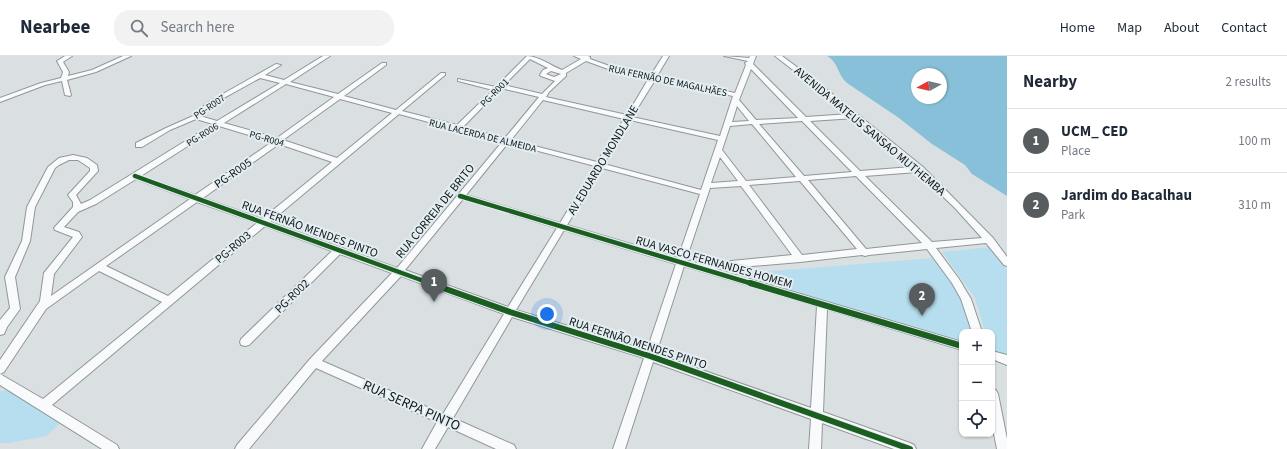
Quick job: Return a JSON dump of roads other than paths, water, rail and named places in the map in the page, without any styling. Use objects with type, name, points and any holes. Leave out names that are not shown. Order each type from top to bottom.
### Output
[{"type":"street","points":[[68,56],[60,61],[66,72],[64,78],[68,95]]},
{"type":"street","points":[[0,100],[43,84],[100,68],[128,56]]},
{"type":"street","name":"PG-R006","points":[[75,210],[93,202],[327,56]]},
{"type":"street","points":[[530,56],[560,73]]},
{"type":"street","name":"PG-R001","points":[[458,128],[530,56]]},
{"type":"street","name":"RUA FERNÃO DE MAGALHÃES","points":[[577,56],[613,69],[736,98]]},
{"type":"street","points":[[544,74],[551,79],[593,56]]},
{"type":"street","name":"AV EDUARDO MONDLANE","points":[[428,449],[666,56]]},
{"type":"street","points":[[728,56],[750,60],[763,78],[930,246],[956,281],[966,299],[976,329]]},
{"type":"street","name":"AVENIDA MATEUS SANSAO MUTHEMBA","points":[[778,56],[856,116],[920,169],[943,190],[990,240],[1007,262]]},
{"type":"street","points":[[620,449],[680,262],[750,60]]},
{"type":"street","points":[[540,62],[544,74],[544,95]]},
{"type":"street","name":"PG-R005","points":[[42,307],[198,198],[384,64]]},
{"type":"street","name":"PG-R007","points":[[139,145],[168,129],[195,117],[209,104],[261,76],[278,65]]},
{"type":"street","points":[[544,74],[550,69],[560,73]]},
{"type":"street","name":"RUA CORREIA DE BRITO","points":[[241,449],[314,362],[398,272],[544,95],[560,73]]},
{"type":"street","name":"PG-R003","points":[[43,406],[443,74]]},
{"type":"street","name":"RUA LACERDA DE ALMEIDA","points":[[261,76],[506,141],[706,190],[744,183],[801,177],[920,169]]},
{"type":"street","points":[[744,76],[763,78]]},
{"type":"street","points":[[460,80],[544,95],[722,139]]},
{"type":"street","points":[[736,98],[754,123],[865,252]]},
{"type":"street","points":[[727,124],[856,116]]},
{"type":"street","name":"PG-R004","points":[[195,117],[278,141],[338,161]]},
{"type":"street","points":[[720,150],[800,258]]},
{"type":"street","points":[[0,331],[2,325],[15,309],[10,276],[26,241],[31,207],[36,195],[55,164],[67,158],[82,158],[94,167],[94,172],[72,195],[77,202],[77,208],[58,228],[78,236],[49,273],[46,299],[42,307],[0,369]]},
{"type":"street","name":"RUA FERNÃO MENDES PINTO","points":[[135,176],[510,312],[650,356],[910,449]]},
{"type":"street","name":"RUA VASCO FERNANDES HOMEM","points":[[460,196],[959,345]]},
{"type":"street","points":[[698,268],[990,240]]},
{"type":"street","name":"PG-R002","points":[[245,342],[338,250]]},
{"type":"street","points":[[741,264],[742,280]]},
{"type":"street","points":[[99,267],[169,301]]},
{"type":"street","points":[[815,449],[822,304]]},
{"type":"street","points":[[995,356],[1007,360]]},
{"type":"street","name":"RUA SERPA PINTO","points":[[314,362],[510,449]]},
{"type":"street","points":[[0,379],[113,449]]},
{"type":"street","points":[[993,401],[1003,449]]},
{"type":"place","name":"UCM_ CED","points":[[434,302]]},
{"type":"place","name":"Jardim do Bacalhau","points":[[922,316]]}]
